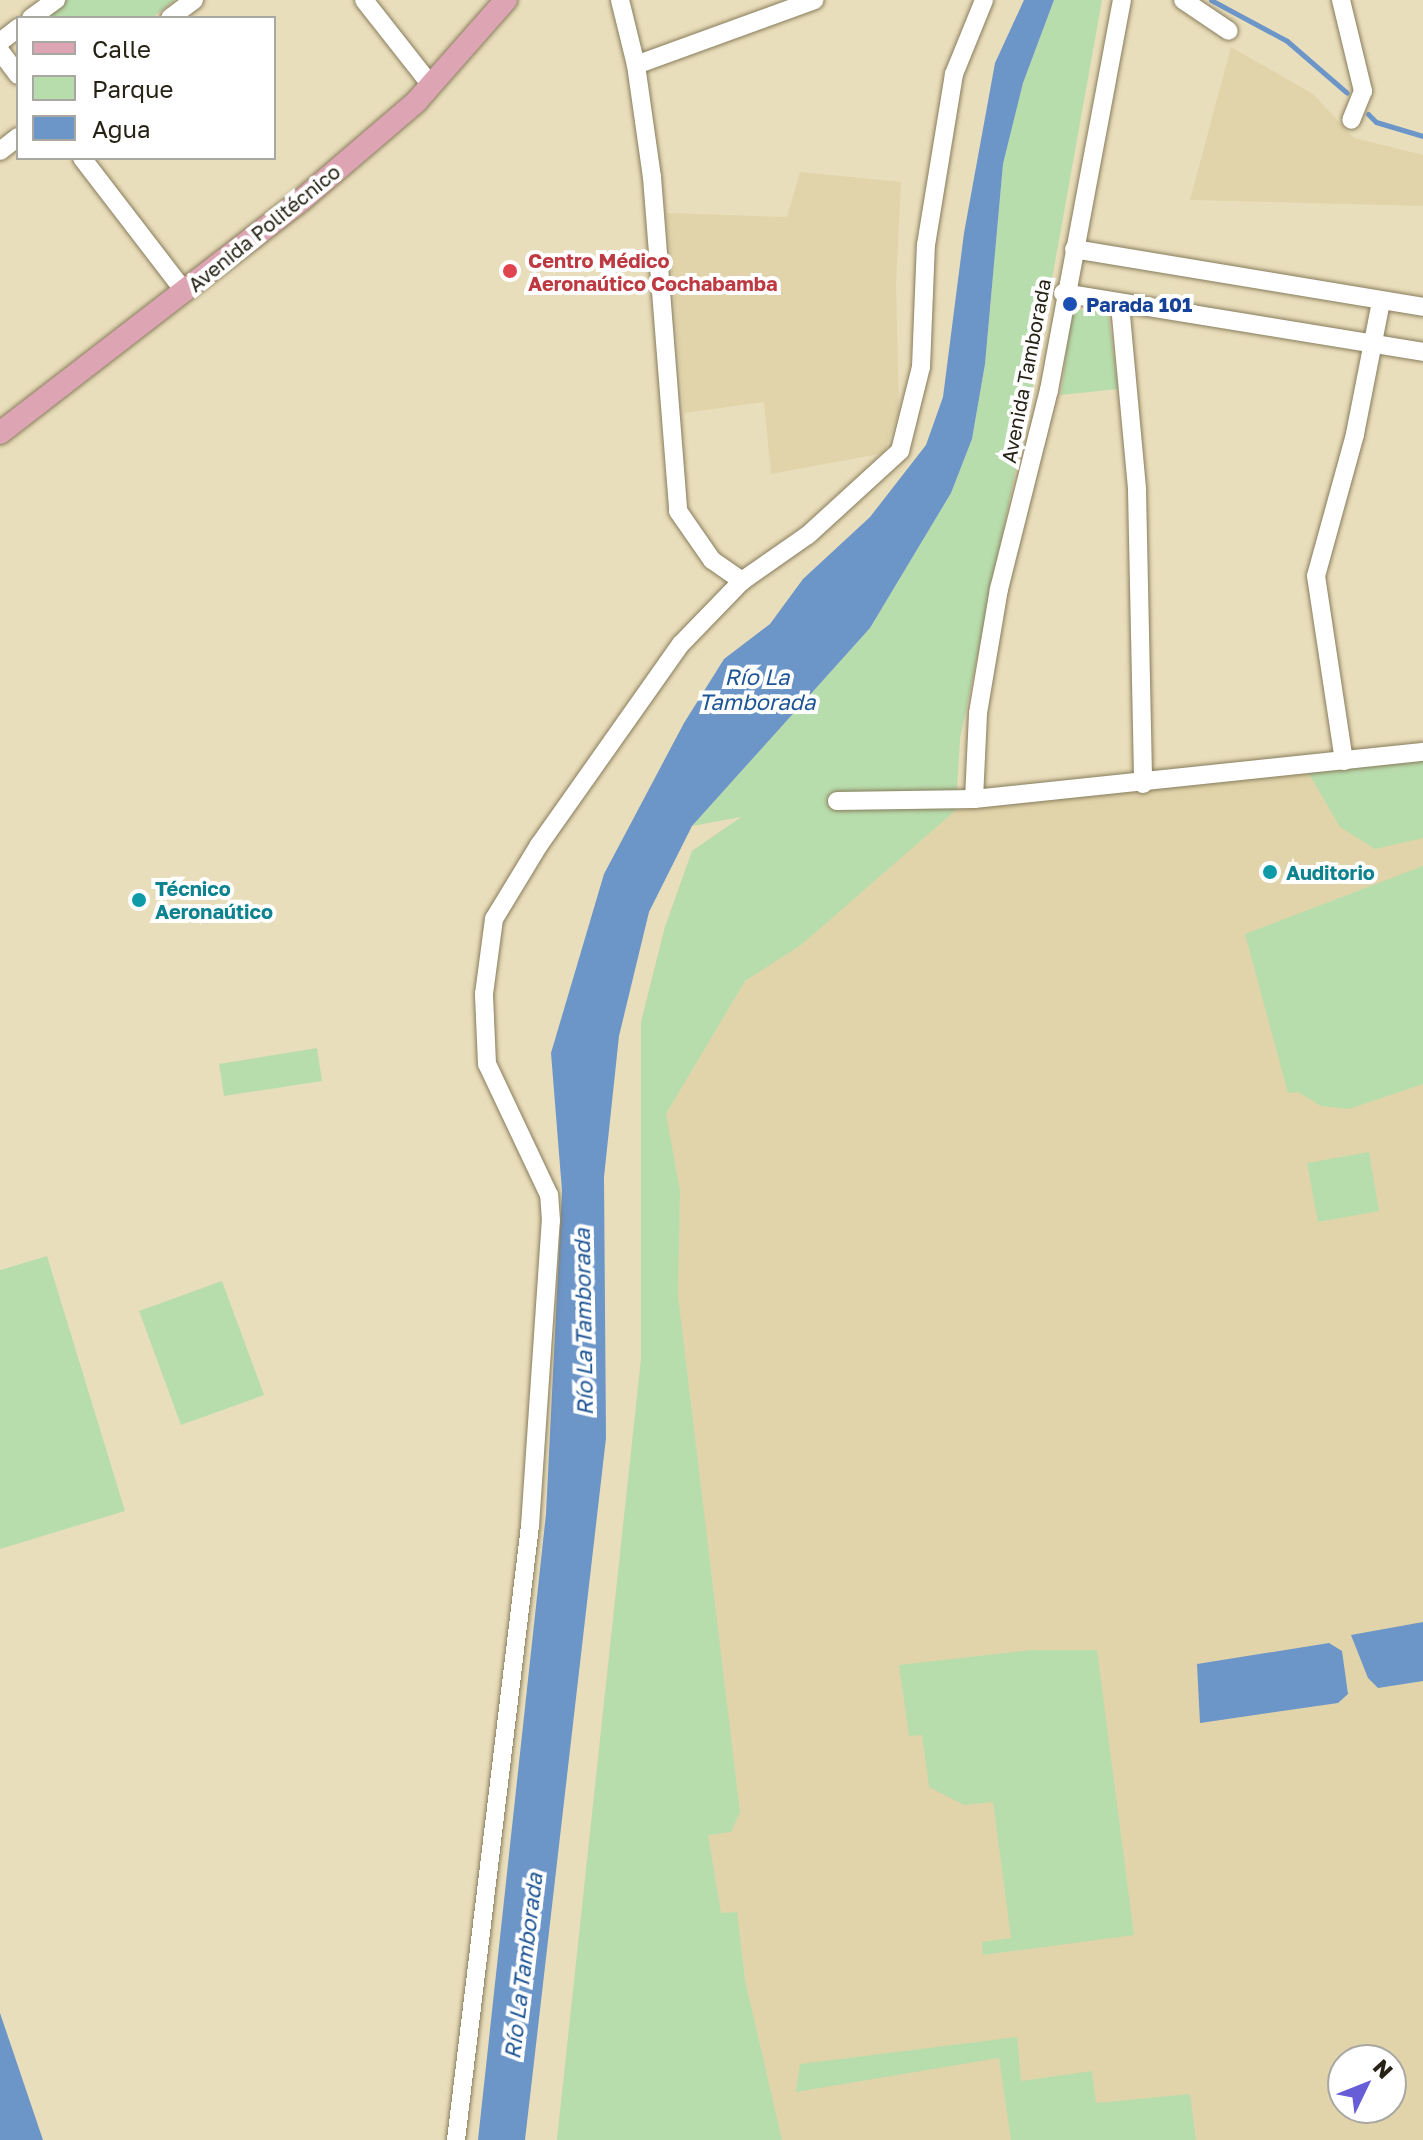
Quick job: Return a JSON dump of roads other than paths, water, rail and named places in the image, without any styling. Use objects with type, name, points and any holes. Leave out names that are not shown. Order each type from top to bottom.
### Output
[{"type":"main road","name":"Avenida Politécnico","points":[[0,433],[304,198],[431,85],[506,0]]},
{"type":"street","points":[[34,16],[56,0]]},
{"type":"street","points":[[173,16],[194,0]]},
{"type":"street","points":[[364,0],[431,85]]},
{"type":"street","points":[[620,0],[636,65],[652,177],[678,511],[712,560],[742,581]]},
{"type":"street","points":[[636,65],[815,0]]},
{"type":"street","points":[[456,2140],[530,1526],[551,1221],[549,1195],[487,1064],[484,994],[494,919],[539,845],[681,644],[742,581],[808,535],[900,451],[921,367],[926,245],[954,74],[984,0]]},
{"type":"street","name":"Avenida Tamborada","points":[[974,799],[978,713],[999,589],[1049,390],[1063,293],[1122,0]]},
{"type":"street","points":[[1183,0],[1229,31]]},
{"type":"street","points":[[1341,0],[1363,91],[1351,120]]},
{"type":"street","points":[[0,42],[16,30]]},
{"type":"street","points":[[0,51],[16,72]]},
{"type":"street","points":[[0,151],[16,139]]},
{"type":"street","points":[[84,160],[185,292]]},
{"type":"street","points":[[1074,249],[1423,307]]},
{"type":"street","points":[[1063,293],[1120,305],[1423,352]]},
{"type":"street","points":[[1344,761],[1316,576],[1355,434],[1381,302]]},
{"type":"street","points":[[1120,305],[1137,490],[1143,784]]},
{"type":"street","points":[[837,801],[974,799],[1143,784],[1423,752]]},
{"type":"water","name":"Río La Tamborada","points":[[1024,0],[1054,0],[1023,83],[1003,164],[985,364],[972,439],[951,493],[870,628],[692,826],[649,912],[619,1036],[604,1177],[606,1438],[525,2140],[478,2140],[546,1514],[562,1191],[551,1053],[604,874],[684,723],[724,659],[770,624],[803,579],[870,517],[926,445],[943,397],[964,233],[995,63]]},
{"type":"water","points":[[1423,1622],[1423,1681],[1378,1688],[1368,1678],[1351,1635]]},
{"type":"water","points":[[1329,1643],[1342,1651],[1348,1694],[1338,1703],[1200,1723],[1197,1664]]},
{"type":"water","points":[[0,2013],[43,2140],[0,2140]]},
{"type":"waterway","points":[[1211,0],[1287,41],[1347,93]]},
{"type":"waterway","points":[[1368,114],[1376,122],[1423,136]]},
{"type":"place","name":"Centro Médico Aeronaútico Cochabamba","points":[[510,271]]},
{"type":"place","name":"Parada 101","points":[[1070,304]]},
{"type":"place","name":"Auditorio","points":[[1270,872]]},
{"type":"place","name":"Técnico Aeronaútico","points":[[139,900]]}]
